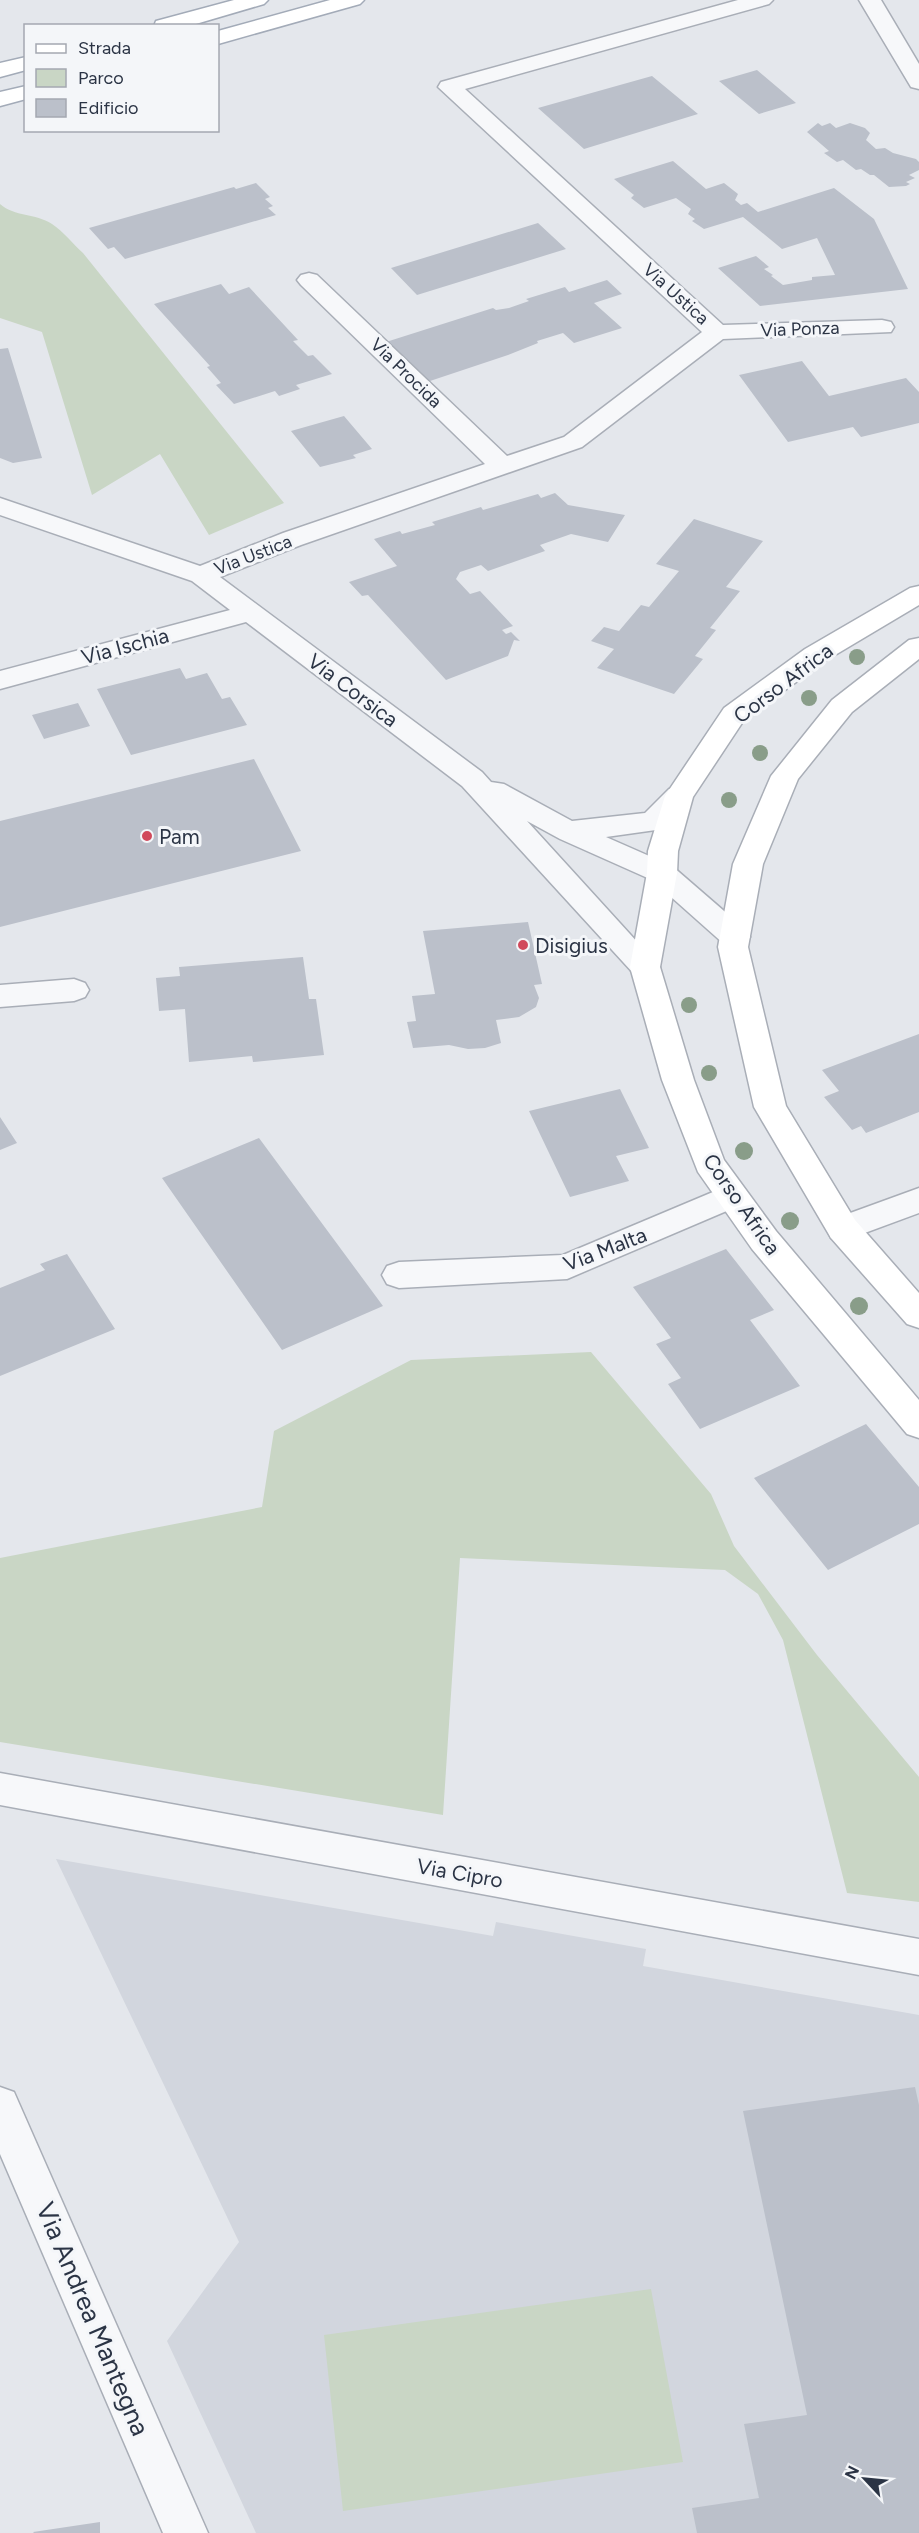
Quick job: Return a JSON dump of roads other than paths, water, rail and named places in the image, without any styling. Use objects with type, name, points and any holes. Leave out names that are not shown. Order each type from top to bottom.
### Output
[{"type":"street","points":[[171,24],[257,0]]},
{"type":"street","points":[[219,38],[353,0]]},
{"type":"street","name":"Via Ustica","points":[[201,575],[292,539],[573,442],[717,332],[449,87],[762,0]]},
{"type":"street","points":[[870,0],[919,82]]},
{"type":"street","points":[[0,70],[24,64]]},
{"type":"street","points":[[0,99],[24,93]]},
{"type":"street","name":"Via Procida","points":[[309,280],[503,467]]},
{"type":"street","name":"Via Ponza","points":[[717,332],[882,327]]},
{"type":"street","name":"Via Corsica","points":[[0,506],[201,575],[472,779],[645,967]]},
{"type":"street","name":"Corso Africa","points":[[919,594],[815,655],[734,714],[679,796],[663,851],[662,873],[645,967],[678,1080],[709,1164],[764,1240],[919,1424]]},
{"type":"street","name":"Via Ischia","points":[[0,680],[249,613]]},
{"type":"street","points":[[919,646],[842,706],[785,776],[748,864],[733,947],[770,1107],[843,1229],[919,1315]]},
{"type":"street","points":[[472,779],[568,831],[662,873],[735,937]]},
{"type":"street","points":[[568,831],[653,822],[679,796]]},
{"type":"street","points":[[0,996],[74,990]]},
{"type":"street","name":"Via Malta","points":[[399,1275],[567,1267],[732,1196]]},
{"type":"street","points":[[843,1229],[919,1200]]},
{"type":"street","name":"Via Cipro","points":[[0,1789],[919,1957]]},
{"type":"street","name":"Via Andrea Mantegna","points":[[0,2106],[186,2533]]},
{"type":"place","name":"Pam","points":[[147,836]]},
{"type":"place","name":"Disigius","points":[[523,945]]}]
